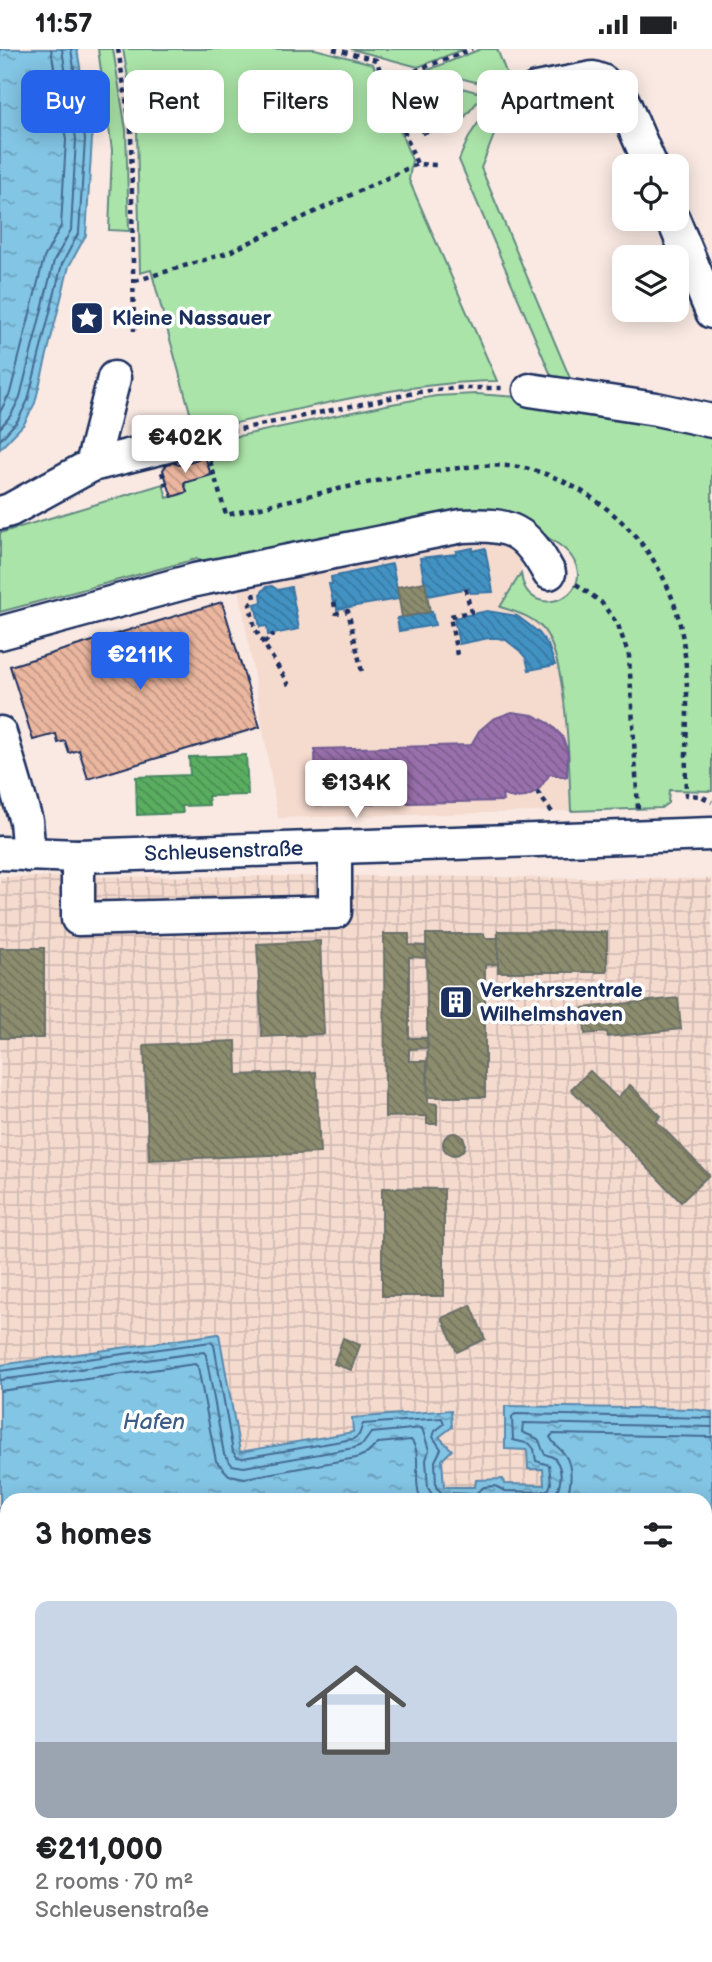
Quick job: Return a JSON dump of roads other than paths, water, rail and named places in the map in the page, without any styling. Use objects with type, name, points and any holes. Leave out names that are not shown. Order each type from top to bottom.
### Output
[{"type":"street","points":[[637,133],[646,154]]},
{"type":"street","points":[[678,231],[711,302]]},
{"type":"street","points":[[92,465],[114,378]]},
{"type":"street","points":[[530,390],[667,411],[712,421]]},
{"type":"street","points":[[0,513],[92,465],[199,438]]},
{"type":"street","points":[[0,633],[195,580],[462,526],[493,526],[520,534],[563,579]]},
{"type":"street","name":"Schleusenstraße","points":[[0,733],[26,821],[15,854],[78,856],[712,834]]},
{"type":"street","points":[[78,856],[78,919],[335,912],[335,847]]},
{"type":"water","points":[[0,49],[77,49],[81,70],[21,70],[21,133],[91,133],[92,138],[86,235],[69,266],[35,403],[24,424],[0,449]]},
{"type":"water","name":"Hafen","points":[[219,1334],[240,1452],[353,1432],[352,1418],[451,1410],[452,1427],[439,1437],[452,1450],[442,1460],[444,1487],[475,1487],[476,1480],[503,1479],[504,1484],[544,1485],[543,1469],[528,1469],[527,1450],[505,1449],[505,1406],[693,1409],[712,1412],[712,1493],[0,1493],[0,1365]]},
{"type":"place","name":"Kleine Nassauer","points":[[87,318]]},
{"type":"place","name":"Verkehrszentrale Wilhelmshaven","points":[[456,1002]]}]
